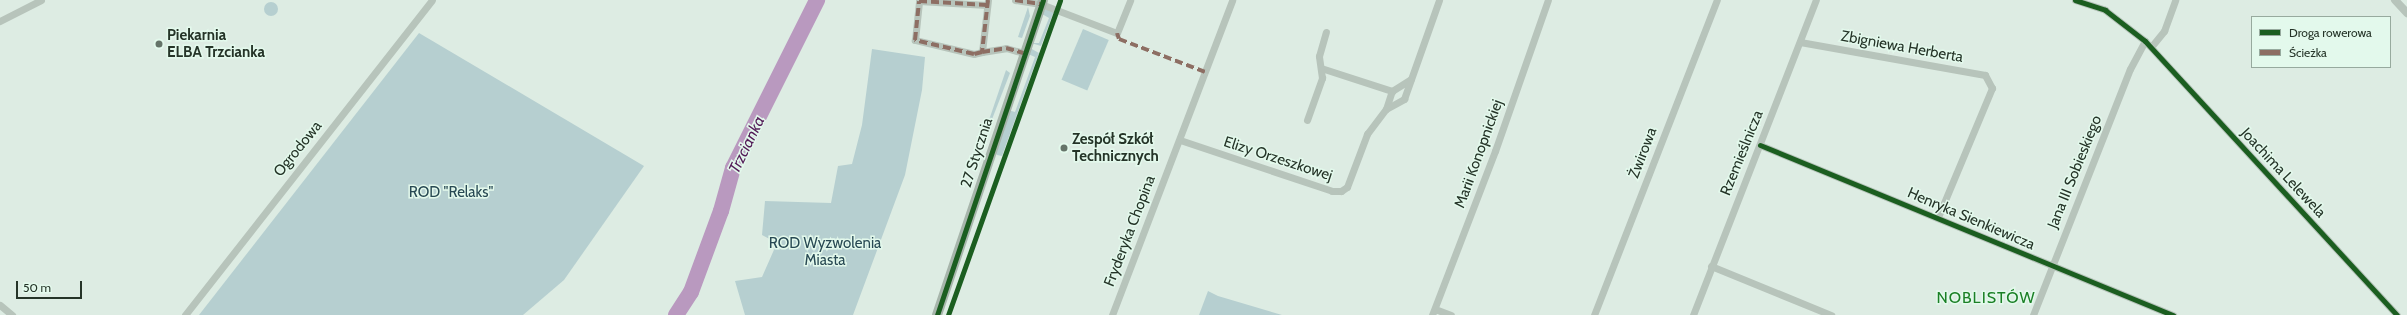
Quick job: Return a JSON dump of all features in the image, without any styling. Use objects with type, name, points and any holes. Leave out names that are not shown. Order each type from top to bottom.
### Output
[{"type":"main road","name":"27 Stycznia","points":[[937,315],[1023,54],[1042,2]]},
{"type":"street","points":[[0,21],[41,0]]},
{"type":"street","name":"Ogrodowa","points":[[185,315],[432,0]]},
{"type":"street","points":[[1015,0],[1042,2],[1117,34],[1130,0]]},
{"type":"street","name":"Fryderyka Chopina","points":[[1112,315],[1180,140],[1232,0]]},
{"type":"street","name":"Elizy Orzeszkowej","points":[[1180,140],[1332,191],[1341,191],[1347,187],[1367,134],[1386,109],[1404,99],[1439,0]]},
{"type":"street","name":"Marii Konopnickiej","points":[[1433,312],[1548,0]]},
{"type":"street","name":"Żwirowa","points":[[1594,315],[1716,0]]},
{"type":"street","name":"Rzemieślnicza","points":[[1693,315],[1816,0]]},
{"type":"street","points":[[2075,0],[2105,10],[2151,47],[2164,30],[2175,0]]},
{"type":"street","points":[[2395,0],[2407,13]]},
{"type":"street","points":[[982,52],[988,2],[919,1],[915,40],[974,54],[1006,48],[1023,54]]},
{"type":"street","points":[[1307,120],[1322,78],[1319,56],[1326,32]]},
{"type":"street","name":"Jana III Sobieskiego","points":[[2033,315],[2130,69],[2145,41]]},
{"type":"street","name":"Zbigniewa Herberta","points":[[1800,42],[1985,75],[1992,88],[1938,217]]},
{"type":"street","name":"Joachima Lelewela","points":[[2151,47],[2397,315]]},
{"type":"street","points":[[1321,68],[1392,91]]},
{"type":"street","points":[[1386,109],[1392,91],[1412,79]]},
{"type":"street","name":"Henryka Sienkiewicza","points":[[1760,144],[2173,315]]},
{"type":"street","points":[[1712,266],[1831,315]]},
{"type":"street","points":[[0,305],[12,315]]},
{"type":"street","points":[[1433,312],[1451,315]]},
{"type":"green space","points":[[268,2],[274,2],[278,6],[278,12],[274,16],[268,16],[264,12],[264,6]]},
{"type":"green space","points":[[1028,7],[1030,16],[1022,38],[1018,37]]},
{"type":"green space","points":[[1046,9],[1054,11],[1041,46],[1031,43],[1039,43],[1049,18],[1042,14]]},
{"type":"green space","points":[[1083,29],[1109,40],[1087,91],[1062,80]]},
{"type":"green space","name":"ROD \"Relaks\"","points":[[419,33],[644,166],[564,280],[523,315],[199,315]]},
{"type":"green space","points":[[1030,48],[1039,53],[1002,156],[997,155],[995,152],[1008,110],[1015,112],[1035,57],[1028,54]]},
{"type":"green space","name":"ROD Wyzwolenia Miasta","points":[[872,49],[925,57],[922,90],[905,175],[853,315],[745,315],[735,281],[762,277],[777,243],[762,235],[765,201],[831,203],[838,166],[852,164],[862,125]]},
{"type":"green space","points":[[1006,70],[1010,73],[989,127],[987,126]]},
{"type":"green space","points":[[1208,291],[1218,296],[1282,315],[1199,315]]},
{"type":"waterway","name":"Trzcianka","points":[[676,315],[691,292],[721,211],[733,168],[817,0]]},
{"type":"marked path","points":[[988,0],[982,52],[1006,48],[1023,53]]},
{"type":"marked path","points":[[1015,0],[1041,4]]},
{"type":"marked path","points":[[982,52],[974,54],[915,40],[919,1],[987,5]]},
{"type":"marked path","points":[[1117,33],[1119,39],[1205,72]]},
{"type":"cycle path","points":[[937,315],[1043,0]]},
{"type":"cycle path","points":[[948,315],[1060,0]]},
{"type":"cycle path","points":[[2075,0],[2105,10],[2145,41],[2397,315]]},
{"type":"cycle path","points":[[1760,145],[2173,315]]},
{"type":"place","name":"Piekarnia ELBA Trzcianka","points":[[159,44]]},
{"type":"place","name":"Zespół Szkół Technicznych","points":[[1064,148]]},
{"type":"district","name":"NOBLISTÓW","points":[[1986,298]]}]
